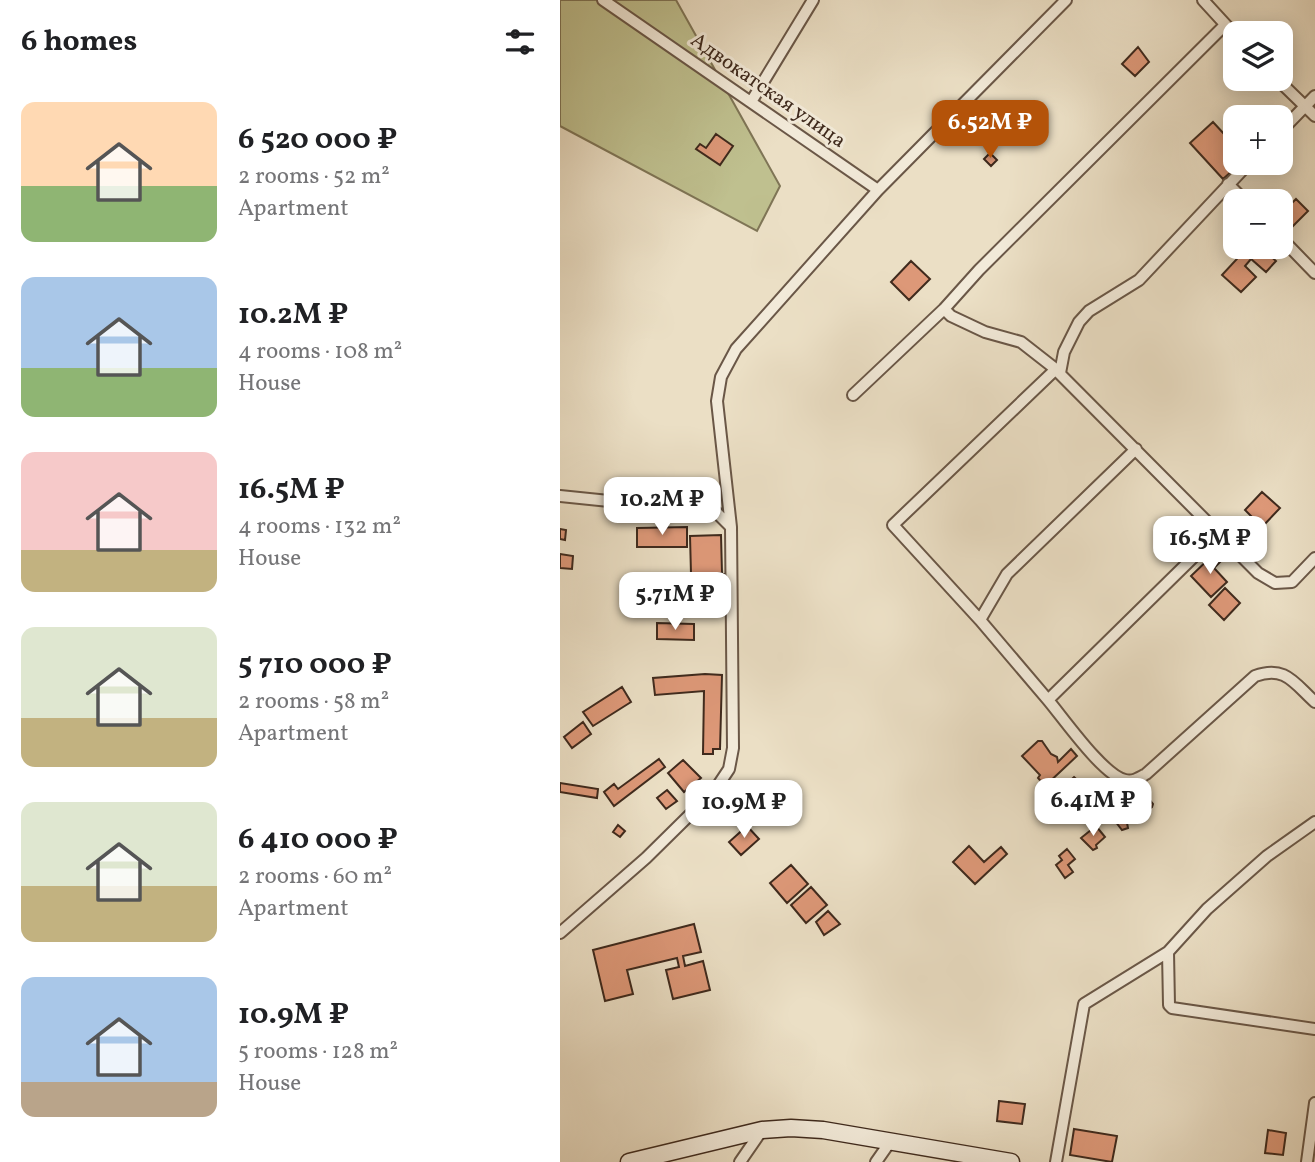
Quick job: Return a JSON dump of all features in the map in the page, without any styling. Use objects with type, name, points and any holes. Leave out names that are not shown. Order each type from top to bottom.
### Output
[{"type":"main road","points":[[629,1162],[762,1130],[791,1128],[823,1130],[890,1142],[932,1156],[1011,1162]]},
{"type":"street","name":"Адвокатская улица","points":[[603,0],[878,190]]},
{"type":"street","points":[[751,102],[813,0]]},
{"type":"street","points":[[560,933],[646,858],[715,790],[729,769],[733,748],[731,527],[718,401],[721,377],[736,349],[878,190],[1066,0]]},
{"type":"street","points":[[1203,0],[1223,23]]},
{"type":"street","points":[[853,395],[944,309],[979,270],[1223,27]]},
{"type":"street","points":[[1289,91],[1315,117]]},
{"type":"street","points":[[1293,119],[1315,96]]},
{"type":"street","points":[[1237,175],[1139,279],[1089,311],[1079,322],[1058,371],[893,526],[980,620],[1105,768],[1125,780],[1135,780],[1146,774],[1255,676],[1269,671],[1283,673],[1315,702]]},
{"type":"street","points":[[1228,184],[1233,189]]},
{"type":"street","points":[[1293,250],[1315,273]]},
{"type":"street","points":[[944,309],[951,316],[985,332],[1021,342],[1058,371],[1258,573],[1275,583],[1292,582],[1315,558]]},
{"type":"street","points":[[980,620],[1007,575],[1136,449]]},
{"type":"street","points":[[560,496],[716,512],[731,527]]},
{"type":"street","points":[[1048,700],[1218,533]]},
{"type":"street","points":[[1056,1162],[1084,1004],[1168,952],[1207,909],[1257,864],[1315,822]]},
{"type":"street","points":[[1168,952],[1169,1004],[1172,1008],[1315,1029]]},
{"type":"street","points":[[1307,1162],[1315,1103]]},
{"type":"street","points":[[740,1162],[762,1130]]},
{"type":"street","points":[[876,1162],[890,1142]]},
{"type":"green space","points":[[560,0],[676,0],[780,186],[757,231],[560,126]]},
{"type":"building","points":[[1138,47],[1149,62],[1135,76],[1122,64]]},
{"type":"building","points":[[1213,122],[1223,133],[1223,175],[1228,175],[1223,179],[1190,143]]},
{"type":"building","points":[[716,134],[733,146],[720,165],[696,149],[700,144],[706,148]]},
{"type":"building","points":[[990,153],[997,160],[991,166],[984,159]]},
{"type":"building","points":[[1296,199],[1308,211],[1293,226],[1293,202]]},
{"type":"building","points":[[1237,259],[1251,259],[1245,266],[1256,277],[1241,292],[1222,275]]},
{"type":"building","points":[[1251,259],[1274,259],[1276,261],[1266,272]]},
{"type":"building","points":[[911,261],[930,279],[909,300],[891,282]]},
{"type":"building","points":[[1262,492],[1280,508],[1262,527],[1245,510]]},
{"type":"building","points":[[687,527],[687,547],[637,547],[637,528]]},
{"type":"building","points":[[560,529],[566,530],[565,540],[560,539]]},
{"type":"building","points":[[721,535],[722,573],[691,574],[690,536]]},
{"type":"building","points":[[1216,552],[1223,559],[1214,568],[1227,582],[1211,597],[1191,576]]},
{"type":"building","points":[[560,554],[573,556],[572,569],[560,568]]},
{"type":"building","points":[[707,574],[725,574],[725,602],[708,603]]},
{"type":"building","points":[[1225,588],[1240,603],[1224,620],[1209,605]]},
{"type":"building","points":[[657,623],[694,624],[694,640],[657,639]]},
{"type":"building","points":[[722,675],[720,749],[713,749],[713,754],[703,754],[704,691],[655,695],[653,678]]},
{"type":"building","points":[[622,687],[631,702],[593,726],[583,712]]},
{"type":"building","points":[[583,722],[591,734],[572,748],[564,737]]},
{"type":"building","points":[[1038,741],[1042,741],[1051,754],[1057,757],[1058,762],[1071,749],[1077,756],[1045,786],[1038,778],[1040,775],[1022,756]]},
{"type":"building","points":[[659,759],[665,767],[614,806],[604,792],[614,784],[618,789]]},
{"type":"building","points":[[683,760],[701,778],[684,792],[668,773]]},
{"type":"building","points":[[1074,777],[1087,789],[1073,801],[1062,788]]},
{"type":"building","points":[[560,783],[598,789],[597,798],[560,792]]},
{"type":"building","points":[[667,790],[677,801],[666,809],[657,798]]},
{"type":"building","points":[[1143,792],[1153,804],[1138,815],[1128,804]]},
{"type":"building","points":[[1125,803],[1136,817],[1127,823],[1128,828],[1122,830],[1112,817]]},
{"type":"building","points":[[618,825],[625,831],[620,837],[613,832]]},
{"type":"building","points":[[747,826],[759,839],[741,855],[729,842]]},
{"type":"building","points":[[1096,826],[1105,837],[1093,850],[1081,838]]},
{"type":"building","points":[[969,846],[984,862],[1001,847],[1007,854],[975,884],[953,862]]},
{"type":"building","points":[[1067,849],[1075,859],[1068,865],[1073,872],[1065,878],[1056,865],[1062,860],[1059,856]]},
{"type":"building","points":[[791,865],[808,884],[787,903],[770,883]]},
{"type":"building","points":[[811,887],[827,905],[806,923],[791,905]]},
{"type":"building","points":[[828,911],[840,924],[824,935],[816,922]]},
{"type":"building","points":[[694,924],[701,952],[683,956],[685,966],[703,961],[710,990],[673,999],[666,970],[679,967],[677,958],[627,970],[633,994],[605,1001],[593,950]]},
{"type":"building","points":[[999,1101],[1025,1104],[1022,1124],[997,1121]]},
{"type":"building","points":[[1074,1129],[1117,1136],[1112,1162],[1070,1155]]},
{"type":"building","points":[[1268,1130],[1286,1133],[1283,1155],[1265,1153]]}]
